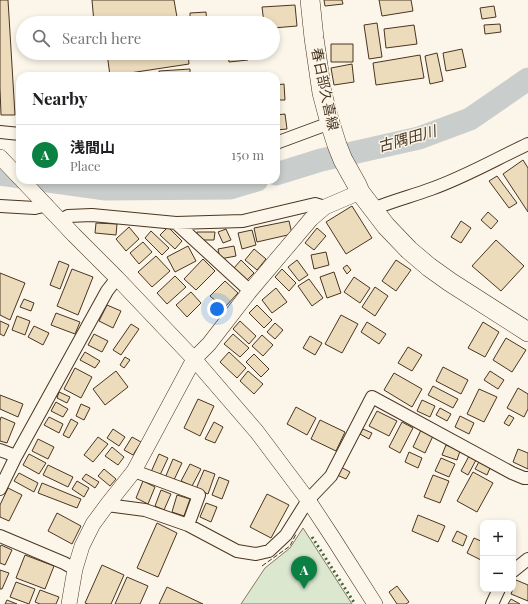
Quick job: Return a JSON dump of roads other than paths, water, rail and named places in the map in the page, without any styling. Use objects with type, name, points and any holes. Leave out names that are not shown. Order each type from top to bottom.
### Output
[{"type":"main road","name":"春日部久喜線","points":[[310,0],[322,93],[337,145],[343,160],[359,189],[386,226],[405,246],[429,267],[527,331]]},
{"type":"street","points":[[280,141],[330,123]]},
{"type":"street","points":[[0,132],[16,134]]},
{"type":"street","points":[[373,209],[432,189],[467,174],[528,144]]},
{"type":"street","points":[[0,157],[16,174]]},
{"type":"street","points":[[26,184],[74,236],[117,278],[194,359],[258,432],[308,500],[375,604]]},
{"type":"street","points":[[69,604],[75,569],[84,541],[106,505],[134,471],[194,359],[209,344],[250,291],[311,219],[324,207],[359,189]]},
{"type":"street","points":[[0,206],[35,208],[44,202]]},
{"type":"street","points":[[60,220],[68,216],[92,215],[176,222],[243,221],[315,204],[324,207]]},
{"type":"street","points":[[176,222],[250,291]]},
{"type":"street","points":[[0,489],[16,456],[107,291],[117,278]]},
{"type":"street","points":[[106,505],[144,510],[188,525],[237,551],[256,554],[269,551],[286,535],[308,500],[331,476],[372,397],[512,472],[524,478],[528,478]]},
{"type":"street","points":[[0,450],[16,456]]},
{"type":"street","points":[[134,471],[199,495],[188,525]]},
{"type":"street","points":[[0,536],[75,569]]},
{"type":"street","points":[[516,569],[528,559]]},
{"type":"street","points":[[492,604],[498,592]]},
{"type":"waterway","name":"古隅田川","points":[[280,173],[321,160],[419,138],[470,119],[528,79]]},
{"type":"waterway","name":"古隅田川","points":[[0,174],[16,176]]},
{"type":"waterway","name":"古隅田川","points":[[70,184],[106,189],[230,188],[244,184]]},
{"type":"place","name":"浅間山","points":[[304,589]]}]
